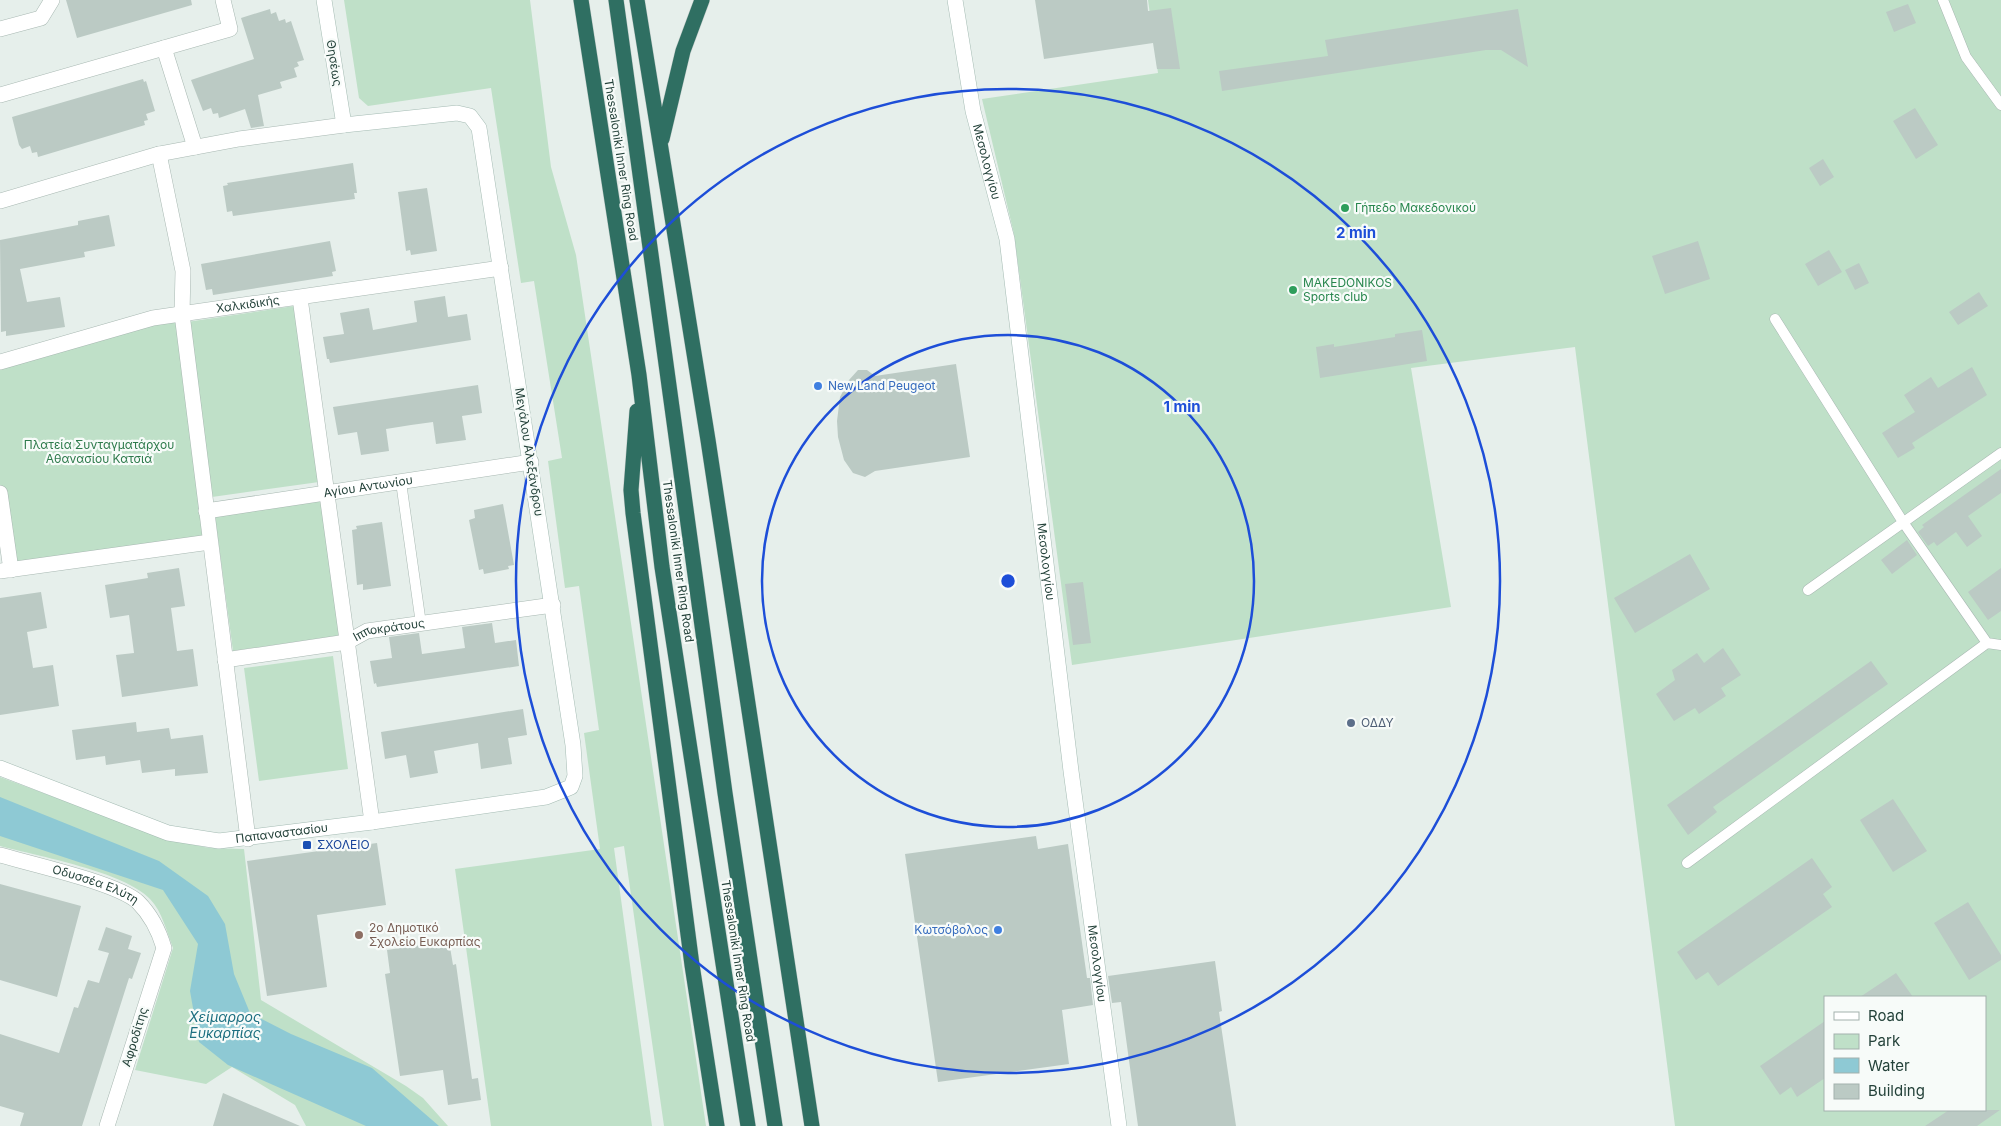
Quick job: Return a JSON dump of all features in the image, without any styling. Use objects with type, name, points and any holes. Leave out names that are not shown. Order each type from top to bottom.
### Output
[{"type":"highway","name":"Thessaloniki Inner Ring Road","points":[[581,0],[639,375],[662,567],[748,1126]]},
{"type":"highway","name":"Thessaloniki Inner Ring Road","points":[[616,0],[725,793],[775,1126]]},
{"type":"highway","points":[[637,0],[659,148],[708,440],[812,1126]]},
{"type":"highway","points":[[659,148],[683,51],[702,0]]},
{"type":"highway","points":[[639,375],[631,490],[633,513],[692,965],[717,1126]]},
{"type":"street","points":[[0,29],[41,18],[52,0]]},
{"type":"street","points":[[0,95],[230,29],[223,0]]},
{"type":"street","name":"Θησέως","points":[[324,0],[344,125]]},
{"type":"street","name":"Μεσολογγίου","points":[[955,0],[973,111],[1007,239],[1071,771],[1119,1126]]},
{"type":"street","points":[[164,48],[195,147]]},
{"type":"street","name":"Μεγάλου Αλεξάνδρου","points":[[344,125],[463,114],[474,118],[481,134],[575,762],[576,776],[571,787]]},
{"type":"street","points":[[1,197],[158,154],[344,125]]},
{"type":"street","points":[[158,154],[183,271],[182,314],[248,839]]},
{"type":"street","name":"Χαλκιδικής","points":[[0,362],[152,318],[501,268]]},
{"type":"street","points":[[300,298],[372,822]]},
{"type":"street","name":"Αγίου Αντωνίου","points":[[206,511],[531,462]]},
{"type":"street","points":[[0,493],[6,570],[210,542]]},
{"type":"street","name":"Ιπποκράτους","points":[[225,660],[347,642],[368,631],[553,605]]},
{"type":"street","name":"Παπαναστασίου","points":[[0,768],[168,833],[219,841],[248,839],[546,797],[571,787]]},
{"type":"street","name":"Οδυσσέα Ελύτη","points":[[0,855],[120,890],[138,902],[159,929],[164,948]]},
{"type":"street","name":"Αφροδίτης","points":[[107,1126],[164,948]]},
{"type":"lane","points":[[1942,0],[1966,57],[2001,105]]},
{"type":"lane","points":[[1775,319],[1903,522],[1987,643]]},
{"type":"lane","points":[[1808,590],[2001,452]]},
{"type":"lane","points":[[401,482],[421,624]]},
{"type":"lane","points":[[1687,863],[1987,643],[2001,645]]},
{"type":"green space","points":[[344,0],[530,0],[551,167],[576,255],[706,1126],[664,1126],[624,846],[614,848],[652,1126],[491,1126],[455,869],[600,849],[584,733],[599,730],[579,586],[565,588],[548,461],[562,458],[534,281],[521,283],[491,88],[368,106],[359,98]]},
{"type":"green space","points":[[1148,0],[2001,0],[2001,1126],[1675,1126],[1575,347],[1411,368],[1451,607],[1072,665],[1014,234],[982,99],[1158,73]]},
{"type":"green space","points":[[294,306],[319,482],[212,497],[187,322]]},
{"type":"green space","name":"Πλατεία Συνταγματάρχου Αθανασίου Κατσιά","points":[[182,314],[210,542],[11,570],[0,493],[0,362]]},
{"type":"green space","points":[[322,500],[342,635],[233,651],[215,516]]},
{"type":"green space","points":[[333,656],[348,769],[259,781],[244,668]]},
{"type":"green space","points":[[0,777],[170,840],[209,848],[244,849],[261,1000],[406,1086],[423,1098],[448,1126],[306,1126],[295,1105],[232,1067],[206,1084],[135,1070],[173,948],[161,916],[150,899],[138,889],[121,881],[80,866],[0,846]]},
{"type":"water","name":"Χείμαρρος Ευκαρπίας","points":[[0,797],[159,861],[208,896],[225,924],[234,974],[250,1013],[291,1034],[372,1068],[439,1126],[366,1126],[228,1065],[199,1042],[190,991],[198,944],[163,890],[0,836]]},
{"type":"building","points":[[66,0],[191,0],[192,5],[77,38]]},
{"type":"building","points":[[1035,0],[1147,0],[1148,11],[1171,8],[1180,69],[1157,69],[1153,43],[1044,59]]},
{"type":"building","points":[[1908,4],[1916,23],[1894,32],[1886,12]]},
{"type":"building","points":[[270,9],[271,14],[276,12],[279,21],[285,19],[286,23],[291,21],[304,60],[297,62],[299,66],[294,68],[297,77],[280,82],[282,88],[258,95],[264,126],[251,128],[245,109],[219,118],[218,113],[213,114],[211,108],[203,111],[191,80],[254,59],[241,18]]},
{"type":"building","points":[[1518,9],[1528,67],[1501,50],[1486,50],[1222,91],[1219,71],[1328,56],[1325,40]]},
{"type":"building","points":[[143,79],[144,82],[146,81],[155,111],[146,114],[148,120],[144,121],[145,125],[38,157],[37,152],[32,153],[30,146],[22,149],[19,145],[12,117]]},
{"type":"building","points":[[1915,108],[1938,145],[1916,159],[1893,121]]},
{"type":"building","points":[[1823,159],[1834,177],[1820,186],[1809,168]]},
{"type":"building","points":[[353,163],[357,193],[354,193],[355,199],[233,216],[232,211],[227,212],[223,186],[228,185],[227,183]]},
{"type":"building","points":[[427,188],[437,251],[411,255],[410,250],[406,251],[398,192]]},
{"type":"building","points":[[109,215],[115,246],[84,252],[85,257],[20,269],[27,302],[60,297],[65,327],[6,336],[6,331],[1,332],[0,240],[78,225],[78,221]]},
{"type":"building","points":[[330,241],[336,271],[332,272],[333,276],[213,295],[212,289],[206,290],[201,264]]},
{"type":"building","points":[[1698,241],[1710,279],[1665,294],[1652,256]]},
{"type":"building","points":[[1829,250],[1842,272],[1818,286],[1805,264]]},
{"type":"building","points":[[1859,263],[1869,283],[1855,290],[1845,270]]},
{"type":"building","points":[[1979,292],[1988,306],[1958,325],[1949,312]]},
{"type":"building","points":[[445,296],[448,317],[467,314],[471,340],[330,363],[329,359],[327,359],[323,337],[344,334],[340,313],[369,308],[373,330],[417,322],[414,301]]},
{"type":"building","points":[[1422,330],[1427,361],[1320,378],[1316,347],[1334,344],[1334,347],[1395,337],[1395,334]]},
{"type":"building","points":[[956,364],[970,457],[875,471],[865,477],[853,473],[844,460],[838,437],[837,421],[840,397],[849,380],[858,370],[867,370],[875,376]]},
{"type":"building","points":[[1972,367],[1987,395],[1912,443],[1915,448],[1898,458],[1882,433],[1915,412],[1904,395],[1931,377],[1938,388]]},
{"type":"building","points":[[478,385],[482,413],[462,416],[466,440],[436,444],[433,422],[411,425],[386,429],[389,451],[361,455],[357,432],[338,435],[333,407]]},
{"type":"building","points":[[2001,469],[2001,493],[1968,516],[1982,536],[1967,547],[1956,532],[1937,546],[1934,542],[1928,546],[1918,532],[1924,527],[1922,525]]},
{"type":"building","points":[[503,504],[514,565],[508,566],[509,569],[484,574],[483,569],[479,570],[469,520],[475,518],[474,510]]},
{"type":"building","points":[[382,522],[391,586],[363,590],[363,584],[357,585],[352,530],[357,529],[356,526]]},
{"type":"building","points":[[1907,540],[1917,555],[1892,574],[1881,560]]},
{"type":"building","points":[[1690,554],[1710,589],[1635,633],[1614,598]]},
{"type":"building","points":[[179,568],[185,606],[171,608],[177,651],[193,649],[198,686],[122,697],[116,655],[134,653],[129,615],[110,618],[105,585],[148,578],[147,573]]},
{"type":"building","points":[[2001,568],[2001,611],[1988,620],[1968,592]]},
{"type":"building","points":[[1083,582],[1091,643],[1073,645],[1065,584]]},
{"type":"building","points":[[41,592],[47,628],[27,632],[33,668],[53,665],[59,706],[0,715],[0,598]]},
{"type":"building","points":[[492,623],[495,643],[516,640],[519,666],[377,687],[376,683],[374,684],[370,661],[392,658],[389,637],[419,633],[422,654],[465,648],[462,627]]},
{"type":"building","points":[[1723,648],[1741,675],[1721,688],[1726,696],[1699,714],[1695,708],[1674,721],[1656,694],[1675,680],[1672,670],[1697,653],[1704,663]]},
{"type":"building","points":[[1871,661],[1888,684],[1713,807],[1717,812],[1688,835],[1667,805]]},
{"type":"building","points":[[523,709],[527,735],[508,738],[512,764],[481,769],[478,743],[434,751],[438,773],[410,778],[406,755],[385,759],[381,732]]},
{"type":"building","points":[[136,722],[137,732],[169,728],[171,739],[203,735],[208,773],[175,776],[175,769],[142,773],[140,760],[106,765],[105,756],[76,760],[72,730]]},
{"type":"building","points":[[1893,799],[1927,851],[1893,872],[1860,820]]},
{"type":"building","name":"Κωτσόβολος","points":[[1036,836],[1038,849],[1068,844],[1087,978],[1090,978],[1093,1005],[1062,1010],[1069,1064],[938,1082],[905,854]]},
{"type":"building","points":[[377,843],[386,905],[317,915],[327,987],[267,996],[247,861]]},
{"type":"building","points":[[1812,858],[1832,887],[1823,894],[1832,907],[1718,986],[1708,972],[1696,980],[1677,952]]},
{"type":"building","points":[[0,884],[81,906],[57,997],[0,980]]},
{"type":"building","points":[[1968,902],[2001,955],[2001,960],[1969,980],[1934,923]]},
{"type":"building","points":[[106,927],[132,936],[128,949],[141,953],[132,979],[129,978],[82,1126],[20,1126],[24,1113],[0,1106],[0,1034],[59,1053],[74,1007],[78,1008],[88,980],[99,983],[109,953],[98,950]]},
{"type":"building","points":[[449,941],[453,965],[456,964],[472,1079],[478,1078],[481,1100],[448,1105],[443,1070],[400,1076],[385,974],[390,973],[387,950]]},
{"type":"building","points":[[1215,961],[1222,1011],[1219,1012],[1236,1126],[1138,1126],[1121,1002],[1112,1003],[1108,976]]},
{"type":"building","points":[[1896,973],[1912,996],[1862,996]]},
{"type":"building","points":[[1824,1022],[1824,1079],[1797,1097],[1791,1087],[1780,1095],[1760,1066]]},
{"type":"building","points":[[223,1093],[300,1126],[213,1126]]},
{"type":"building","points":[[2000,1110],[1977,1126],[1925,1126],[1948,1111]]},
{"type":"place","name":"Γήπεδο Μακεδονικού","points":[[1345,208]]},
{"type":"place","name":"MAKEDONIKOS Sports club","points":[[1293,290]]},
{"type":"place","name":"New Land Peugeot","points":[[818,386]]},
{"type":"place","name":"ΟΔΔΥ","points":[[1351,723]]},
{"type":"place","name":"ΣΧΟΛΕΙΟ","points":[[307,845]]},
{"type":"place","name":"Κωτσόβολος","points":[[998,930]]},
{"type":"place","name":"2ο Δημοτικό Σχολείο Ευκαρπίας","points":[[359,935]]}]
